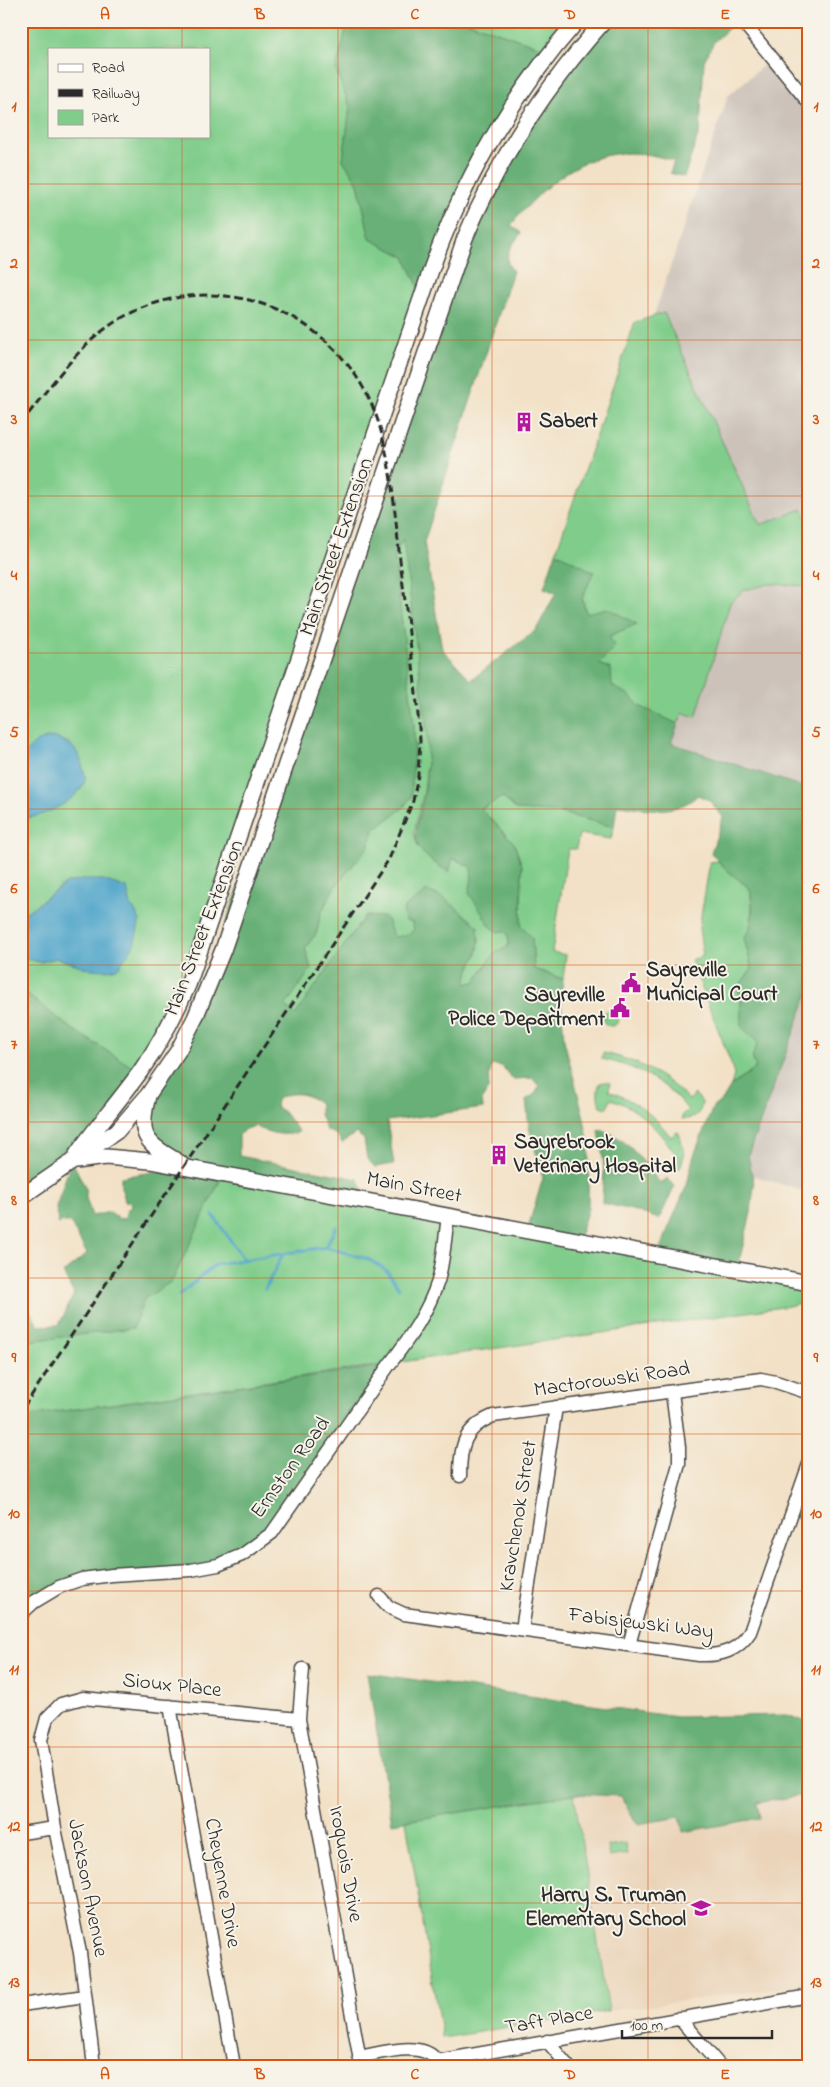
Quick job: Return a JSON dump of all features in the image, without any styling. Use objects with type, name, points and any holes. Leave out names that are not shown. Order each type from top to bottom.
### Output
[{"type":"main road","name":"Main Street Extension","points":[[72,1161],[144,1066],[174,1017],[188,985],[432,267],[460,198],[477,164],[514,102],[535,72],[577,21]]},
{"type":"main road","name":"Main Street Extension","points":[[72,1161],[117,1131],[148,1095],[186,1036],[214,976],[465,238],[488,187],[524,125],[567,65],[604,21]]},
{"type":"main road","points":[[148,1095],[143,1116],[146,1137],[156,1148],[188,1167]]},
{"type":"main road","name":"Main Street","points":[[21,1196],[72,1161],[95,1158],[128,1158],[188,1167],[809,1283]]},
{"type":"street","points":[[742,21],[809,103]]},
{"type":"street","name":"Ernston Road","points":[[21,1614],[34,1602],[59,1587],[74,1582],[112,1575],[191,1570],[218,1565],[242,1555],[272,1533],[409,1339],[430,1302],[438,1280],[448,1216]]},
{"type":"street","name":"Mactorowski Road","points":[[460,1476],[460,1456],[464,1441],[473,1427],[493,1416],[761,1379],[809,1393]]},
{"type":"street","points":[[629,1646],[679,1464],[679,1447],[672,1392]]},
{"type":"street","name":"Kravchenok Street","points":[[522,1630],[556,1407]]},
{"type":"street","name":"Fabisjewski Way","points":[[379,1596],[389,1607],[404,1614],[629,1646],[714,1656],[732,1650],[745,1640],[750,1632],[808,1467]]},
{"type":"street","name":"Iroquois Drive","points":[[303,1669],[299,1719],[360,2061]]},
{"type":"street","name":"Sioux Place","points":[[47,1718],[61,1704],[83,1698],[299,1719]]},
{"type":"street","name":"Cheyenne Drive","points":[[170,1706],[234,2066]]},
{"type":"street","name":"Jackson Avenue","points":[[47,1718],[41,1740],[55,1828],[80,1953],[94,2066]]},
{"type":"street","points":[[21,1833],[55,1828]]},
{"type":"street","points":[[21,2005],[85,1996]]},
{"type":"street","name":"Taft Place","points":[[360,2061],[404,2050],[421,2050],[432,2053],[439,2063],[547,2041],[809,1996]]},
{"type":"street","points":[[680,2018],[720,2066]]},
{"type":"street","points":[[547,2041],[568,2066]]},
{"type":"shaded area","points":[[773,57],[809,103],[809,790],[671,743],[683,713],[653,318],[728,96]]},
{"type":"shaded area","points":[[809,967],[809,1193],[739,1171]]},
{"type":"shaded area","name":"Harry S. Truman Elementary School","points":[[574,1794],[621,1796],[631,1815],[681,1817],[683,1831],[760,1818],[757,1803],[809,1794],[809,1984],[609,2011]]},
{"type":"green space","points":[[21,21],[373,21],[346,30],[336,70],[350,107],[343,160],[358,183],[370,239],[405,257],[422,295],[207,932],[140,1072],[69,1027],[21,990],[21,957],[40,962],[57,958],[71,963],[140,920],[130,903],[129,895],[103,880],[66,883],[21,916],[21,818],[25,818],[73,795],[81,789],[70,743],[54,738],[43,739],[33,745],[21,757],[21,614],[30,609],[21,613]]},
{"type":"green space","points":[[373,21],[465,21],[552,51],[514,102],[422,295],[405,257],[370,239],[358,183],[343,160],[350,107],[336,70],[346,30]]},
{"type":"green space","points":[[465,21],[577,21],[552,51]]},
{"type":"green space","points":[[604,21],[736,21],[714,42],[704,61],[700,130],[684,177],[670,173],[674,161],[648,155],[624,153],[602,156],[582,164],[563,175],[545,189],[511,225],[521,233],[507,256],[509,266],[513,271],[424,542],[442,649],[471,680],[536,630],[556,593],[544,588],[556,552],[594,572],[582,598],[586,613],[607,608],[637,624],[609,636],[615,647],[599,664],[611,669],[612,686],[629,695],[639,706],[678,724],[671,743],[809,789],[809,991],[748,1155],[754,1184],[751,1213],[737,1270],[657,1255],[687,1185],[693,1158],[713,1107],[722,1101],[731,1086],[756,1068],[752,1057],[758,1043],[741,1026],[741,1001],[738,987],[752,969],[744,938],[752,920],[751,896],[750,889],[728,871],[711,853],[723,817],[709,800],[698,795],[689,802],[670,809],[649,809],[617,805],[614,827],[558,812],[517,810],[502,797],[481,809],[514,843],[522,866],[521,925],[532,938],[534,969],[563,979],[561,1001],[564,1040],[584,1118],[589,1146],[588,1208],[578,1240],[527,1231],[543,1178],[529,1127],[526,1100],[535,1094],[539,1086],[532,1078],[513,1079],[502,1066],[491,1065],[488,1088],[482,1100],[483,1108],[387,1121],[394,1164],[375,1167],[367,1159],[364,1139],[356,1133],[342,1143],[337,1135],[326,1130],[320,1114],[320,1104],[305,1095],[288,1094],[277,1099],[276,1107],[284,1112],[299,1132],[276,1134],[255,1126],[245,1129],[239,1135],[239,1156],[358,1179],[369,1201],[223,1174],[172,1281],[144,1299],[133,1328],[21,1342],[21,1314],[31,1312],[38,1326],[59,1325],[74,1294],[63,1273],[87,1254],[70,1222],[58,1223],[56,1207],[71,1162],[21,1197],[21,990],[69,1027],[140,1072],[72,1161],[86,1189],[86,1198],[92,1216],[110,1212],[120,1219],[125,1218],[127,1209],[131,1208],[132,1203],[130,1201],[126,1203],[121,1187],[121,1177],[187,1167],[160,1151],[143,1116],[186,1035],[488,187]],"holes":[[[403,539],[426,724],[425,789],[417,827],[418,845],[423,853],[433,862],[449,872],[453,858],[471,867],[472,879],[469,893],[490,926],[497,932],[504,931],[508,935],[509,944],[506,949],[496,951],[475,982],[466,984],[469,969],[477,954],[479,942],[478,926],[449,902],[427,891],[403,909],[405,921],[412,922],[414,929],[409,935],[394,937],[385,917],[365,916],[295,1015],[285,1006],[311,969],[305,948],[316,934],[321,913],[334,888],[368,847],[374,829],[403,808],[411,797],[414,726],[394,555]]]},
{"type":"green space","points":[[664,313],[760,525],[802,509],[809,524],[809,586],[770,584],[744,590],[730,603],[696,717],[683,713],[678,724],[639,706],[629,695],[612,686],[599,664],[609,636],[636,624],[586,613],[582,598],[593,572],[556,552],[635,322]]},
{"type":"green space","points":[[403,538],[428,751],[424,791],[414,833],[418,847],[449,872],[452,858],[472,867],[469,893],[508,935],[509,944],[487,963],[475,982],[465,984],[469,969],[477,954],[479,942],[478,926],[449,902],[427,891],[403,909],[412,922],[414,929],[409,935],[394,937],[389,928],[388,921],[365,916],[295,1016],[285,1006],[311,969],[305,948],[316,934],[321,913],[334,888],[368,847],[374,829],[403,808],[411,797],[414,725],[394,554]]},
{"type":"green space","points":[[502,797],[517,810],[558,812],[614,827],[611,839],[579,834],[576,849],[568,849],[552,952],[566,955],[563,979],[534,969],[532,938],[521,925],[522,866],[514,843],[481,809]]},
{"type":"green space","points":[[718,861],[750,889],[752,905],[751,928],[744,938],[752,969],[738,987],[741,1001],[741,1026],[758,1043],[752,1057],[756,1067],[731,1086],[734,1075],[731,1063],[691,960],[703,956],[699,928],[710,862]]},
{"type":"green space","points":[[611,1010],[619,1018],[611,1026],[603,1018]]},
{"type":"green space","points":[[603,1053],[639,1064],[650,1070],[670,1083],[689,1100],[695,1094],[702,1102],[701,1109],[694,1117],[682,1119],[682,1115],[688,1110],[670,1091],[639,1071],[602,1059]]},
{"type":"green space","points":[[600,1083],[610,1083],[609,1091],[628,1099],[643,1109],[671,1137],[676,1132],[679,1133],[685,1153],[680,1168],[677,1169],[672,1166],[679,1158],[641,1115],[622,1103],[611,1099],[607,1108],[601,1106],[598,1098],[598,1088]]},
{"type":"green space","points":[[599,1130],[609,1133],[626,1144],[661,1184],[667,1178],[675,1186],[659,1219],[602,1203],[604,1166]]},
{"type":"green space","points":[[223,1174],[809,1283],[809,1300],[789,1306],[21,1417],[21,1342],[133,1328],[144,1299],[172,1281]]},
{"type":"green space","points":[[389,1365],[272,1533],[218,1565],[82,1579],[21,1614],[21,1417]]},
{"type":"green space","points":[[367,1673],[677,1717],[787,1715],[809,1723],[809,1794],[757,1803],[760,1818],[683,1832],[680,1817],[638,1824],[621,1796],[574,1794],[392,1823]]},
{"type":"green space","points":[[574,1794],[609,2011],[442,2038],[406,1821]]},
{"type":"green space","points":[[625,1843],[627,1854],[609,1857],[607,1846]]},
{"type":"water","points":[[53,737],[70,745],[76,751],[81,761],[85,780],[76,794],[59,807],[38,816],[21,818],[21,757],[37,741]]},
{"type":"water","points":[[81,880],[103,880],[127,888],[130,903],[140,920],[134,945],[118,968],[106,970],[90,969],[57,958],[40,962],[21,957],[21,916],[66,883]]},
{"type":"waterway","points":[[213,1215],[244,1260]]},
{"type":"waterway","points":[[179,1295],[216,1264],[326,1247],[336,1227]]},
{"type":"waterway","points":[[326,1247],[368,1259],[386,1270],[399,1288]]},
{"type":"waterway","points":[[265,1289],[283,1254]]},
{"type":"railway","points":[[21,423],[68,364],[109,326],[125,316],[164,301],[203,295],[241,298],[277,310],[310,329],[339,354],[362,386],[379,424],[387,457],[392,491],[414,673],[420,741],[418,775],[413,801],[389,859],[21,1411]]},
{"type":"place","name":"Sabert","points":[[524,422]]},
{"type":"place","name":"Sayreville Municipal Court","points":[[631,983]]},
{"type":"place","name":"Sayreville Police Department","points":[[620,1008]]},
{"type":"place","name":"Sayrebrook Veterinary Hospital","points":[[499,1155]]},
{"type":"place","name":"Harry S. Truman Elementary School","points":[[701,1908]]}]
